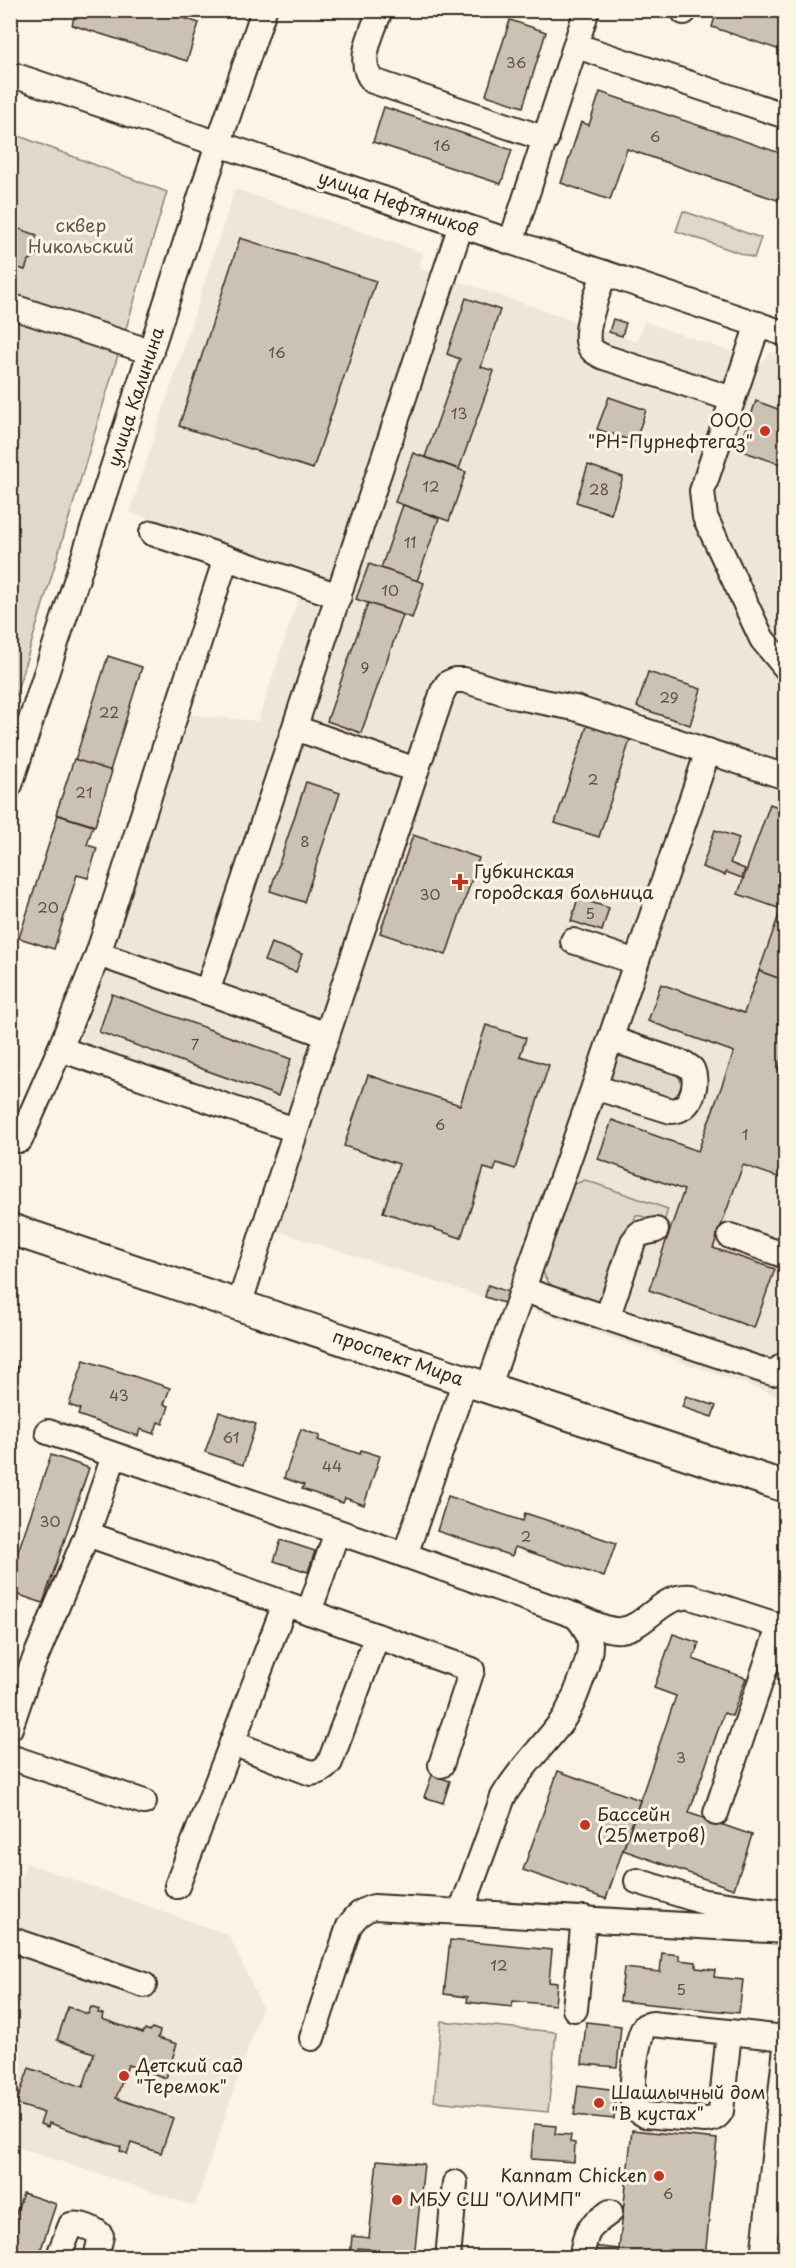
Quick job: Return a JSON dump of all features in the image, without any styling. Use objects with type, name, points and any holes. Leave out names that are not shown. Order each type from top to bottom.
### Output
[{"type":"main road","name":"проспект Мира","points":[[10,1229],[786,1487]]},
{"type":"street","name":"улица Калинина","points":[[10,785],[264,10]]},
{"type":"street","points":[[380,10],[364,58],[368,75],[373,81],[546,139]]},
{"type":"street","points":[[512,242],[587,10]]},
{"type":"street","points":[[577,46],[786,116]]},
{"type":"street","name":"улица Нефтяников","points":[[10,75],[786,334]]},
{"type":"street","points":[[207,992],[461,225]]},
{"type":"street","points":[[604,273],[590,320],[588,341],[590,348],[604,357],[732,399]]},
{"type":"street","points":[[10,306],[152,352]]},
{"type":"street","points":[[758,324],[702,491],[702,502],[705,517],[762,639],[786,668]]},
{"type":"street","points":[[153,533],[339,596]]},
{"type":"street","points":[[20,1140],[98,954],[226,558]]},
{"type":"street","points":[[239,1305],[295,1130],[416,770],[443,691],[448,684],[455,680],[464,680],[518,697],[575,708],[786,777]]},
{"type":"street","points":[[295,728],[416,770]]},
{"type":"street","points":[[405,1555],[476,1384],[524,1290],[708,750]]},
{"type":"street","points":[[573,941],[636,962]]},
{"type":"street","points":[[98,954],[327,1035]]},
{"type":"street","points":[[594,1087],[671,1112],[678,1111],[688,1103],[695,1082],[692,1069],[685,1064],[610,1039]]},
{"type":"street","points":[[60,1049],[295,1130]]},
{"type":"street","points":[[607,1318],[633,1242],[639,1234],[656,1230]]},
{"type":"street","points":[[730,1236],[786,1256]]},
{"type":"street","points":[[524,1290],[765,1371],[773,1373],[786,1364]]},
{"type":"street","points":[[48,1432],[405,1555],[612,1630],[628,1629],[672,1599],[682,1596],[782,1628],[716,1813]]},
{"type":"street","points":[[10,1728],[27,1678],[87,1534],[114,1456]]},
{"type":"street","points":[[309,1612],[337,1532]]},
{"type":"street","points":[[87,1534],[472,1670],[441,1765]]},
{"type":"street","points":[[177,1886],[285,1604]]},
{"type":"street","points":[[461,1911],[502,1797],[572,1706],[589,1659],[591,1643],[587,1629],[576,1616]]},
{"type":"street","points":[[232,1743],[311,1773],[326,1768],[376,1636]]},
{"type":"street","points":[[10,1757],[144,1802]]},
{"type":"street","points":[[652,1922],[653,1905],[648,1885],[704,1902],[786,1912]]},
{"type":"street","points":[[312,2038],[349,1926],[364,1910],[374,1907],[786,1930]]},
{"type":"street","points":[[575,2009],[584,1918]]},
{"type":"street","points":[[10,1939],[144,1984]]},
{"type":"street","points":[[729,2032],[721,2110],[718,2116],[713,2120],[705,2120],[645,2115],[638,2111],[633,2098],[639,2038],[645,2026],[652,2024],[729,2032],[786,2038]]},
{"type":"street","points":[[763,2258],[780,2147],[786,2047]]},
{"type":"street","points":[[448,2258],[454,2183]]},
{"type":"street","points":[[582,2258],[587,2231],[610,2212]]},
{"type":"street","points":[[58,2258],[67,2230],[76,2224],[98,2231],[101,2236],[96,2258]]},
{"type":"shaded area","name":"Губкинская городская больница","points":[[235,189],[423,253],[419,268],[637,342],[644,322],[762,362],[771,352],[785,356],[785,1398],[509,1302],[508,1305],[256,1224],[291,1115],[81,1042],[191,715],[258,721],[307,572],[130,512]]},
{"type":"shaded area","name":"Детский сад \"Теремок\"","points":[[26,1863],[229,1935],[262,2007],[195,2206],[11,2145],[10,1908]]},
{"type":"green space","name":"сквер Никольский","points":[[11,133],[167,192],[11,711]]},
{"type":"green space","points":[[683,211],[761,238],[754,258],[676,231]]},
{"type":"green space","points":[[627,1056],[675,1073],[683,1083],[681,1095],[671,1102],[611,1080],[609,1073],[616,1058]]},
{"type":"green space","points":[[585,1180],[668,1209],[664,1222],[636,1215],[605,1298],[597,1302],[557,1289],[550,1284],[543,1271],[572,1185]]},
{"type":"green space","points":[[441,2021],[556,2032],[548,2112],[434,2101]]},
{"type":"building","points":[[76,10],[160,10],[199,23],[187,61],[72,25]]},
{"type":"building","points":[[717,10],[775,10],[786,14],[786,52],[712,27]]},
{"type":"building","points":[[510,20],[546,32],[523,107],[486,95]]},
{"type":"building","points":[[600,92],[786,155],[786,203],[627,149],[610,200],[561,183],[581,122],[589,125]]},
{"type":"building","points":[[384,107],[512,150],[501,184],[373,142]]},
{"type":"building","points":[[10,226],[37,235],[33,245],[38,251],[35,257],[28,261],[25,270],[10,265]]},
{"type":"building","points":[[240,238],[376,281],[313,469],[179,426]]},
{"type":"building","points":[[466,298],[500,310],[481,367],[494,371],[459,469],[425,457],[460,359],[447,354]]},
{"type":"building","points":[[613,319],[626,323],[622,336],[609,332]]},
{"type":"building","points":[[609,397],[646,410],[635,442],[597,429]]},
{"type":"building","name":"ООО \"РН-Пурнефтегаз\"","points":[[756,401],[786,412],[786,466],[739,450]]},
{"type":"building","points":[[413,453],[466,472],[449,521],[395,502]]},
{"type":"building","points":[[588,465],[623,477],[611,514],[576,502]]},
{"type":"building","points":[[403,505],[439,518],[417,581],[381,568]]},
{"type":"building","points":[[369,564],[424,583],[412,618],[356,599]]},
{"type":"building","points":[[368,603],[403,615],[361,733],[327,721]]},
{"type":"building","points":[[108,656],[142,667],[110,771],[75,760]]},
{"type":"building","points":[[648,672],[701,689],[690,725],[637,707]]},
{"type":"building","points":[[588,723],[631,737],[599,837],[555,823]]},
{"type":"building","points":[[74,759],[112,771],[95,826],[56,814]]},
{"type":"building","points":[[306,782],[340,793],[304,902],[270,891]]},
{"type":"building","points":[[770,804],[786,810],[786,981],[759,971],[781,909],[738,894]]},
{"type":"building","points":[[58,815],[93,826],[87,845],[97,848],[88,878],[77,875],[54,949],[19,938]]},
{"type":"building","points":[[715,830],[739,838],[730,863],[745,869],[742,878],[702,867]]},
{"type":"building","points":[[413,835],[479,858],[446,955],[380,933]]},
{"type":"building","points":[[578,898],[609,908],[602,931],[571,921]]},
{"type":"building","points":[[271,943],[302,954],[296,972],[264,961]]},
{"type":"building","points":[[759,971],[786,981],[786,1048],[778,1069],[786,1072],[786,1180],[743,1165],[713,1248],[775,1269],[754,1328],[649,1290],[684,1190],[598,1159],[612,1120],[698,1151],[734,1052],[648,1021],[661,984],[744,1013]]},
{"type":"building","points":[[112,994],[291,1059],[278,1096],[99,1032]]},
{"type":"building","points":[[486,1025],[526,1038],[520,1056],[549,1065],[515,1169],[497,1163],[494,1171],[484,1168],[461,1238],[383,1212],[399,1164],[344,1146],[368,1075],[460,1105]]},
{"type":"building","points":[[488,1285],[511,1293],[507,1304],[485,1297]]},
{"type":"building","points":[[84,1360],[170,1388],[164,1404],[169,1406],[163,1424],[158,1422],[154,1434],[140,1429],[138,1436],[78,1415],[80,1409],[69,1405]]},
{"type":"building","points":[[10,1364],[18,1367],[10,1390]]},
{"type":"building","points":[[686,1396],[716,1406],[712,1417],[682,1407]]},
{"type":"building","points":[[219,1412],[256,1424],[243,1465],[205,1452]]},
{"type":"building","points":[[301,1429],[320,1436],[318,1440],[360,1454],[361,1450],[380,1456],[364,1505],[345,1498],[343,1503],[302,1489],[304,1485],[284,1478]]},
{"type":"building","points":[[51,1455],[89,1468],[43,1603],[10,1592],[10,1575]]},
{"type":"building","points":[[448,1496],[523,1521],[525,1513],[616,1543],[604,1577],[515,1547],[512,1556],[437,1531]]},
{"type":"building","points":[[281,1540],[315,1551],[308,1572],[274,1561]]},
{"type":"building","points":[[673,1634],[699,1643],[693,1659],[746,1678],[732,1716],[724,1713],[689,1813],[752,1835],[734,1889],[623,1850],[676,1696],[654,1688]]},
{"type":"building","name":"Бассейн (25 метров)","points":[[558,1771],[640,1800],[606,1899],[523,1870]]},
{"type":"building","points":[[432,1775],[450,1781],[443,1803],[424,1797]]},
{"type":"building","points":[[450,1940],[552,1950],[549,1982],[557,1983],[555,2005],[513,2001],[512,2007],[467,2002],[468,1997],[444,1994]]},
{"type":"building","points":[[662,1953],[679,1955],[679,1960],[696,1962],[696,1968],[715,1970],[714,1977],[743,1980],[739,2013],[620,2001],[624,1968],[660,1972]]},
{"type":"building","points":[[68,2007],[88,2014],[91,2007],[103,2014],[102,2019],[143,2033],[145,2029],[150,2031],[152,2028],[160,2031],[158,2038],[177,2044],[166,2078],[128,2065],[116,2098],[173,2118],[161,2153],[131,2143],[127,2154],[120,2151],[121,2147],[49,2123],[48,2127],[40,2124],[44,2113],[16,2104],[29,2068],[83,2087],[94,2053],[57,2040]]},
{"type":"building","points":[[586,2022],[621,2026],[617,2067],[582,2064]]},
{"type":"building","points":[[578,2085],[617,2090],[614,2119],[574,2115]]},
{"type":"building","points":[[534,2124],[556,2126],[555,2134],[571,2135],[570,2142],[575,2143],[574,2162],[531,2159]]},
{"type":"building","points":[[632,2130],[717,2139],[705,2258],[618,2258]]},
{"type":"building","name":"МБУ СШ \"ОЛИМП\"","points":[[377,2160],[424,2164],[414,2258],[369,2258],[369,2249],[358,2248],[357,2258],[350,2258],[352,2236],[369,2238]]},
{"type":"building","points":[[23,2193],[56,2204],[38,2258],[10,2258],[10,2231]]},
{"type":"building","points":[[591,2246],[619,2249],[618,2258],[590,2258]]},
{"type":"place","name":"ООО \"РН-Пурнефтегаз\"","points":[[765,431]]},
{"type":"place","name":"Губкинская городская больница","points":[[460,882]]},
{"type":"place","name":"Бассейн (25 метров)","points":[[585,1825]]},
{"type":"place","name":"Детский сад \"Теремок\"","points":[[124,2076]]},
{"type":"place","name":"Шашлычный дом \"В кустах\"","points":[[599,2103]]},
{"type":"place","name":"Kannam Chicken","points":[[659,2176]]},
{"type":"place","name":"МБУ СШ \"ОЛИМП\"","points":[[397,2200]]}]
